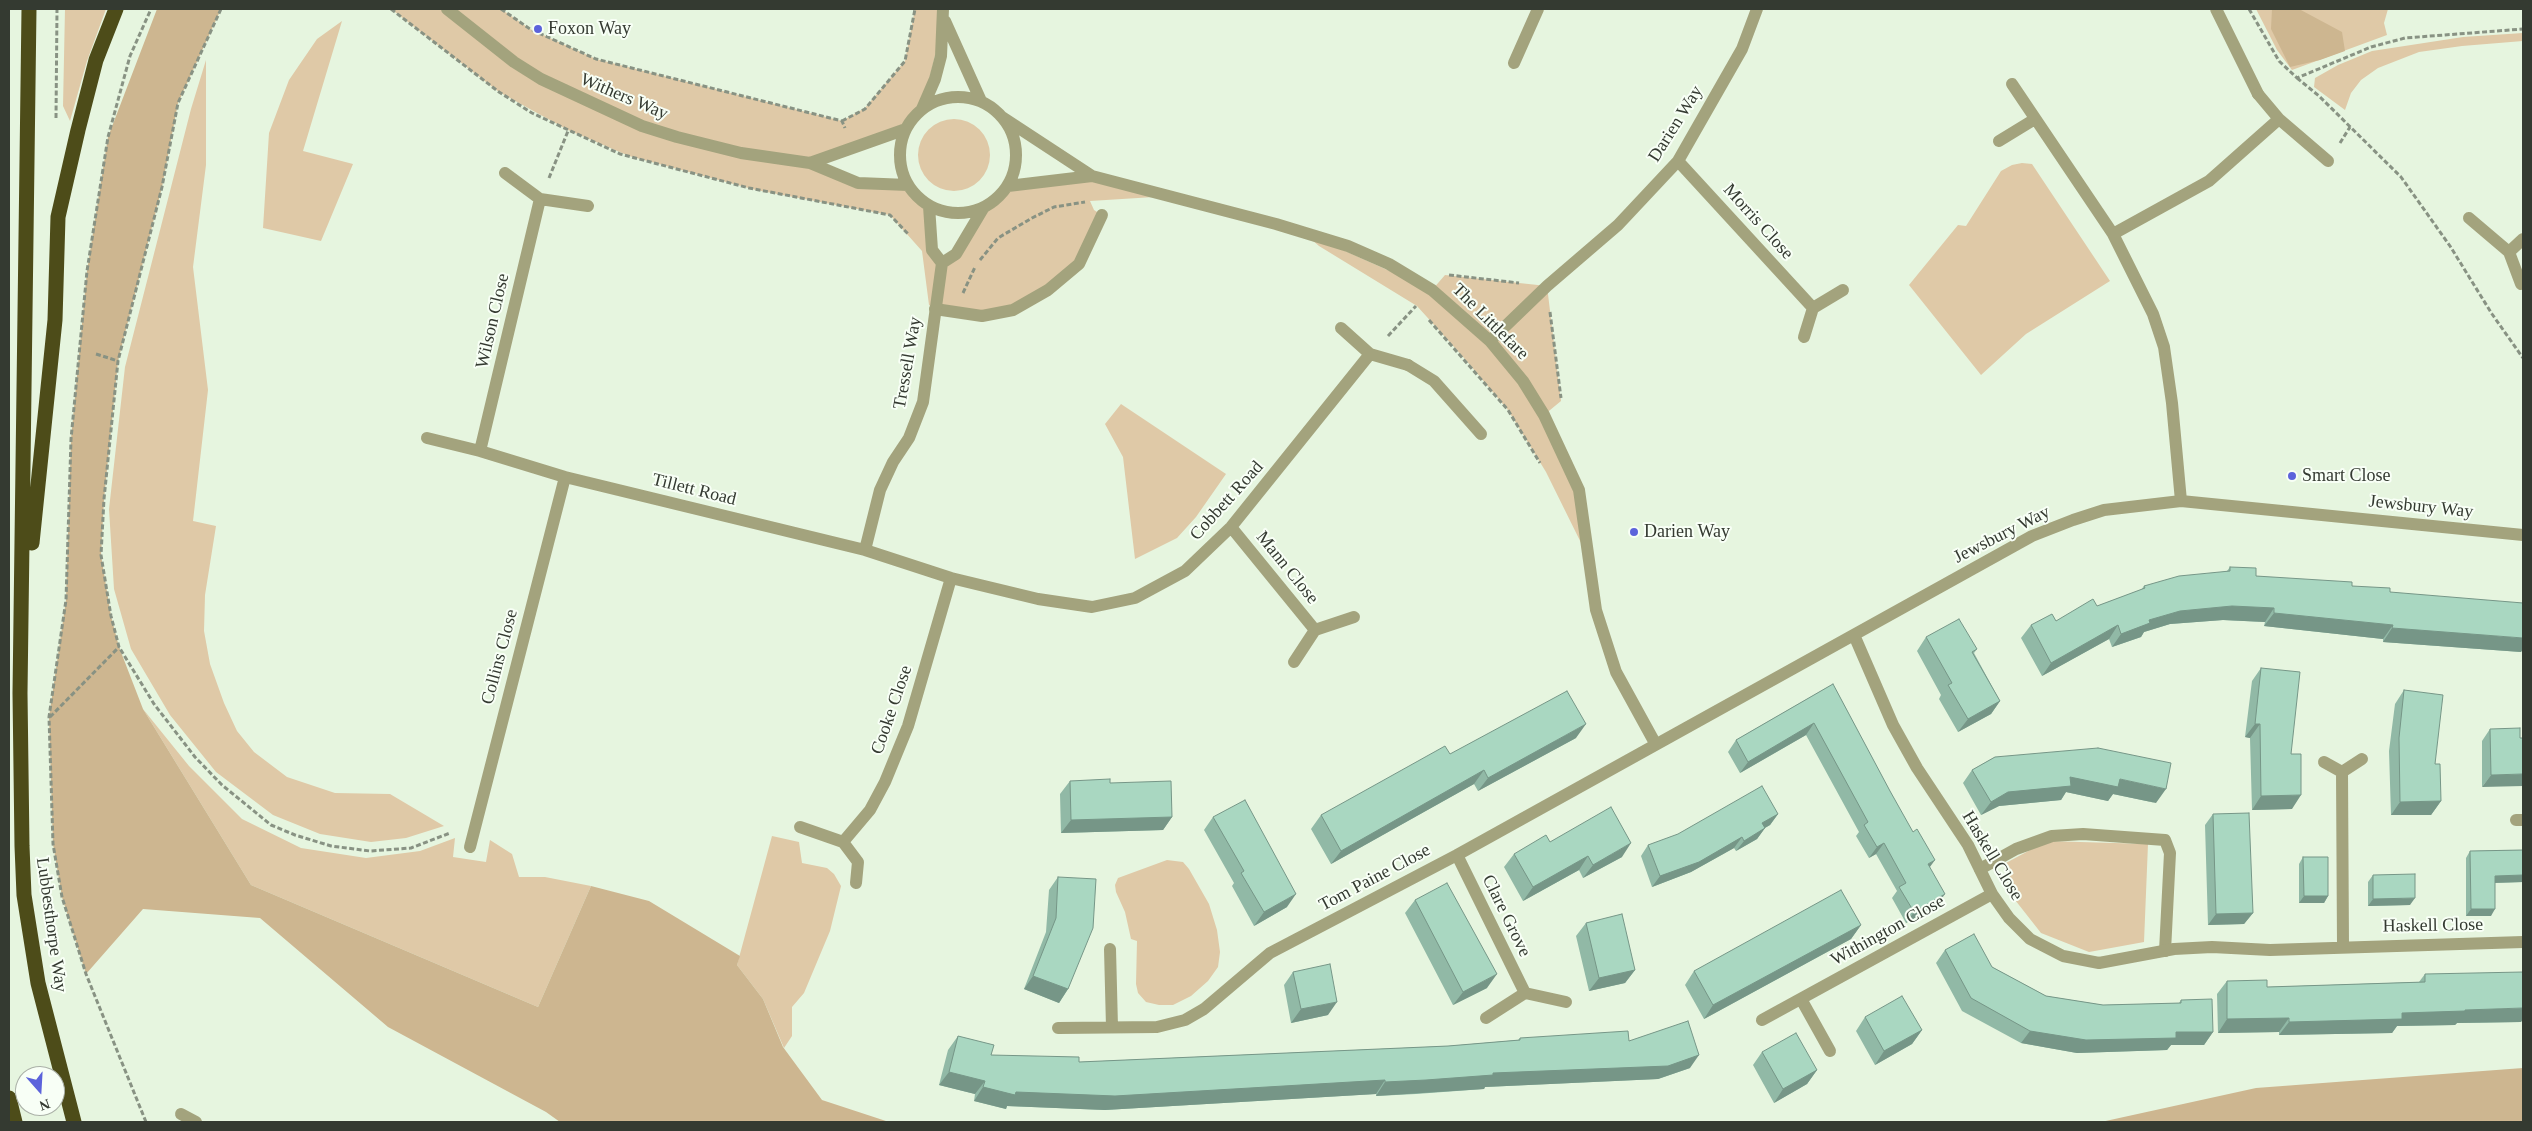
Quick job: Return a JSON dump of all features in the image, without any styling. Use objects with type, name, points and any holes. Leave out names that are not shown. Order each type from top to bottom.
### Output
[{"type":"highway","name":"Lubbesthorpe Way","points":[[29,9],[20,793],[24,895],[38,983],[74,1122]]},
{"type":"highway","points":[[22,646],[55,320],[58,217],[96,60],[116,9]]},
{"type":"highway","points":[[9,1098],[15,1122]]},
{"type":"street","name":"Withers Way","points":[[447,9],[514,62],[541,79],[611,114],[677,137],[741,153],[810,163],[858,183],[908,185]]},
{"type":"street","points":[[1514,63],[1538,9]]},
{"type":"street","name":"Darien Way","points":[[1490,341],[1547,286],[1618,225],[1678,161],[1742,49],[1757,9]]},
{"type":"street","points":[[2216,9],[2258,94],[2279,118],[2328,161]]},
{"type":"street","points":[[943,14],[981,101]]},
{"type":"street","points":[[922,109],[936,101],[950,97],[966,97],[981,101],[1002,117],[1010,127],[1016,150],[1014,174],[1008,186],[998,198],[984,208],[966,213],[947,212],[929,206],[917,197],[908,185],[901,167],[900,147],[906,129],[922,109],[935,79],[941,56],[943,14]]},
{"type":"street","points":[[2012,84],[2112,234],[2153,314],[2164,347],[2172,403],[2181,501]]},
{"type":"street","name":"The Littlefare","points":[[1002,117],[1092,176],[1266,222],[1348,246],[1389,264],[1432,290],[1490,341],[1523,380],[1544,415],[1579,490],[1596,610],[1616,672],[1655,743]]},
{"type":"street","points":[[2112,234],[2209,181],[2279,118]]},
{"type":"street","points":[[1999,141],[2035,119]]},
{"type":"street","name":"Withers Way","points":[[810,163],[906,129]]},
{"type":"street","name":"Morris Close","points":[[1678,161],[1813,308]]},
{"type":"street","points":[[505,173],[540,199],[588,206]]},
{"type":"street","name":"The Littlefare","points":[[1008,186],[1092,176]]},
{"type":"street","name":"Wilson Close","points":[[480,451],[540,199]]},
{"type":"street","points":[[929,206],[932,250],[942,263],[956,254],[984,208]]},
{"type":"street","points":[[935,309],[982,316],[1013,310],[1048,290],[1078,264],[1102,215]]},
{"type":"street","points":[[2469,218],[2509,252],[2521,284]]},
{"type":"street","points":[[2509,252],[2523,239]]},
{"type":"street","name":"Tressell Way","points":[[864,550],[880,490],[893,462],[909,438],[923,402],[942,263]]},
{"type":"street","points":[[1804,337],[1813,308],[1843,290]]},
{"type":"street","points":[[1341,328],[1370,354],[1408,365],[1434,381],[1482,434]]},
{"type":"street","name":"Cobbett Road","points":[[951,578],[1038,599],[1092,607],[1135,598],[1186,571],[1231,527],[1370,354]]},
{"type":"street","name":"Tillett Road","points":[[427,438],[480,451],[565,477],[864,550],[951,578]]},
{"type":"street","name":"Collins Close","points":[[470,847],[565,477]]},
{"type":"street","name":"Jewsbury Way","points":[[1655,743],[2032,536],[2104,510],[2181,501],[2523,535]]},
{"type":"street","name":"Mann Close","points":[[1231,527],[1315,630]]},
{"type":"street","name":"Cooke Close","points":[[843,842],[870,810],[885,782],[908,726],[951,578]]},
{"type":"street","name":"Mann Close","points":[[1294,662],[1315,630],[1354,617]]},
{"type":"street","name":"Haskell Close","points":[[1854,635],[1893,725],[1917,768],[1968,845],[1992,894],[2009,918],[2030,939],[2063,956],[2099,963],[2166,951],[2212,947],[2270,950],[2343,946],[2523,942]]},
{"type":"street","name":"Tom Paine Close","points":[[1058,1028],[1157,1027],[1185,1020],[1204,1009],[1270,953],[1457,855],[1655,743]]},
{"type":"street","points":[[2342,772],[2362,759]]},
{"type":"street","points":[[2324,762],[2342,772]]},
{"type":"street","points":[[2342,772],[2343,946]]},
{"type":"street","points":[[800,827],[843,842],[858,862],[856,883]]},
{"type":"street","points":[[1980,869],[2016,849],[2052,836],[2083,834],[2165,840],[2170,853],[2166,951]]},
{"type":"street","name":"Clare Grove","points":[[1457,855],[1525,993]]},
{"type":"street","name":"Withington Close","points":[[1762,1020],[1992,894]]},
{"type":"street","points":[[1110,949],[1112,1027]]},
{"type":"street","points":[[1486,1018],[1525,993],[1566,1002]]},
{"type":"street","points":[[1801,999],[1830,1051]]},
{"type":"street","points":[[181,1114],[196,1122]]},
{"type":"path","points":[[146,1122],[86,974],[62,897],[53,844],[49,717],[66,600],[71,439],[87,271],[108,137],[130,56],[151,9]]},
{"type":"path","points":[[221,9],[178,103],[162,187],[118,361],[104,499],[102,554],[110,616],[119,647],[154,704],[195,758],[222,786],[271,825],[295,835],[332,846],[370,851],[411,848],[451,833],[475,828]]},
{"type":"path","points":[[501,9],[530,29],[596,59],[842,121],[865,108],[905,61],[915,9]]},
{"type":"path","points":[[2250,9],[2279,61],[2319,96],[2401,177],[2450,246],[2492,314],[2523,358]]},
{"type":"path","points":[[2297,78],[2371,47],[2405,38],[2523,29]]},
{"type":"path","points":[[842,121],[853,148]]},
{"type":"path","points":[[540,199],[568,130]]},
{"type":"path","points":[[853,210],[858,183]]},
{"type":"path","points":[[953,312],[976,265],[998,238],[1054,207],[1089,201]]},
{"type":"path","points":[[1370,354],[1432,290]]},
{"type":"path","points":[[96,354],[118,361]]},
{"type":"path","points":[[49,717],[119,647]]},
{"type":"shaded area","points":[[65,9],[106,9],[87,61],[70,121],[63,106]]},
{"type":"shaded area","points":[[157,9],[221,9],[178,103],[162,187],[118,361],[104,499],[101,555],[111,616],[119,647],[143,709],[251,885],[538,1007],[591,886],[649,901],[740,956],[737,965],[763,999],[783,1047],[822,1100],[889,1122],[560,1122],[546,1112],[388,1027],[260,918],[143,909],[86,974],[62,897],[53,844],[49,717],[66,600],[71,439],[87,271],[108,137]]},
{"type":"shaded area","points":[[391,9],[501,9],[530,29],[596,59],[842,121],[865,108],[905,61],[915,9],[943,9],[944,19],[922,109],[906,129],[811,163],[858,183],[908,185],[929,206],[932,250],[942,263],[1008,186],[1092,176],[1170,196],[1090,201],[1094,210],[1102,215],[1079,264],[1048,290],[982,316],[935,309],[929,305],[922,251],[890,215],[756,190],[629,156],[568,130],[499,92]]},
{"type":"shaded area","points":[[2256,9],[2388,9],[2384,23],[2387,35],[2292,70],[2277,50]]},
{"type":"shaded area","points":[[2272,9],[2299,9],[2342,32],[2345,51],[2320,60],[2290,67],[2271,29]]},
{"type":"shaded area","points":[[342,21],[303,151],[353,164],[321,241],[263,228],[269,133],[289,80],[317,39]]},
{"type":"shaded area","points":[[2523,33],[2523,41],[2419,52],[2378,68],[2361,80],[2351,93],[2345,110],[2314,87],[2315,78],[2338,65],[2372,51],[2463,37]]},
{"type":"shaded area","points":[[206,60],[206,165],[193,267],[208,390],[193,521],[216,526],[205,595],[204,631],[210,664],[224,703],[237,731],[254,752],[287,777],[335,793],[390,794],[444,826],[406,838],[371,842],[320,834],[273,815],[216,772],[170,715],[131,649],[114,589],[109,509],[125,367],[191,109]]},
{"type":"shaded area","points":[[954,119],[974,125],[984,135],[990,155],[984,175],[974,185],[954,191],[934,185],[924,175],[918,155],[924,135],[934,125]]},
{"type":"shaded area","points":[[2032,164],[2110,281],[2026,334],[1981,375],[1909,285],[1958,225],[1966,226],[2001,171],[2012,165]]},
{"type":"shaded area","points":[[1303,232],[1432,290],[1445,275],[1547,286],[1561,401],[1544,415],[1579,490],[1590,561],[1546,472],[1508,410],[1464,358],[1417,306],[1319,246]]},
{"type":"shaded area","points":[[1121,404],[1226,474],[1196,517],[1177,538],[1135,559],[1123,457],[1105,424]]},
{"type":"shaded area","points":[[143,709],[189,766],[242,819],[301,848],[366,858],[420,851],[455,838],[453,857],[486,862],[490,840],[512,854],[519,877],[545,877],[591,886],[538,1007],[251,885]]},
{"type":"shaded area","points":[[772,836],[799,842],[802,863],[827,868],[834,874],[841,886],[830,931],[804,993],[792,1007],[792,1036],[784,1048],[763,999],[737,965]]},
{"type":"shaded area","points":[[2047,841],[2148,844],[2144,942],[2089,952],[2041,933],[2008,891],[2004,864]]},
{"type":"shaded area","points":[[1167,860],[1183,862],[1189,869],[1209,904],[1217,930],[1220,952],[1218,967],[1208,981],[1191,996],[1173,1005],[1159,1005],[1146,1002],[1138,993],[1136,984],[1137,941],[1131,939],[1125,912],[1115,885],[1118,878]]},
{"type":"shaded area","points":[[2523,1068],[2523,1122],[2101,1122],[2256,1088]]},
{"type":"building","points":[[2230,567],[2256,568],[2256,576],[2352,582],[2352,586],[2390,588],[2390,592],[2523,603],[2523,638],[2392,628],[2393,625],[2274,613],[2274,608],[2232,606],[2180,611],[2149,620],[2150,623],[2121,634],[2118,625],[2051,663],[2031,625],[2052,614],[2056,621],[2093,599],[2097,606],[2145,588],[2144,586],[2179,576],[2230,571]]},
{"type":"building","points":[[1959,619],[1977,649],[1972,652],[2000,701],[1968,719],[1948,685],[1952,683],[1926,637]]},
{"type":"building","points":[[2261,668],[2300,672],[2291,754],[2301,754],[2301,795],[2261,796],[2260,724],[2255,724]]},
{"type":"building","points":[[1833,684],[1913,832],[1917,829],[1935,860],[1928,864],[1945,894],[1914,912],[1899,887],[1906,883],[1884,843],[1877,847],[1864,825],[1868,822],[1814,723],[1748,762],[1736,740]]},
{"type":"building","points":[[2404,690],[2443,695],[2435,764],[2440,764],[2441,801],[2400,802],[2399,738]]},
{"type":"building","points":[[1567,691],[1586,724],[1488,778],[1484,770],[1341,851],[1321,815],[1445,746],[1450,754]]},
{"type":"building","points":[[2520,728],[2520,738],[2523,738],[2523,774],[2491,775],[2490,729]]},
{"type":"building","points":[[2098,748],[2171,763],[2166,789],[2120,779],[2118,787],[2070,777],[2071,786],[2008,792],[1991,802],[1972,770],[1995,757]]},
{"type":"building","points":[[1110,779],[1110,783],[1171,781],[1172,817],[1071,820],[1070,781]]},
{"type":"building","points":[[1762,786],[1778,814],[1762,823],[1765,828],[1744,841],[1742,837],[1699,862],[1660,876],[1648,845],[1678,834]]},
{"type":"building","points":[[1245,800],[1296,894],[1264,912],[1241,873],[1244,871],[1213,817]]},
{"type":"building","points":[[1611,807],[1631,843],[1593,865],[1588,856],[1533,887],[1514,854],[1546,835],[1550,842]]},
{"type":"building","points":[[2249,813],[2253,913],[2216,914],[2213,814]]},
{"type":"building","points":[[2523,850],[2523,875],[2495,876],[2495,909],[2471,909],[2470,851]]},
{"type":"building","points":[[2303,857],[2328,857],[2328,896],[2304,896]]},
{"type":"building","points":[[2415,874],[2415,898],[2373,899],[2373,875]]},
{"type":"building","points":[[1058,877],[1096,879],[1093,928],[1068,989],[1033,976],[1056,918]]},
{"type":"building","points":[[1447,883],[1497,974],[1463,992],[1415,900]]},
{"type":"building","points":[[1841,890],[1861,925],[1713,1005],[1694,971]]},
{"type":"building","points":[[1622,914],[1635,970],[1599,978],[1586,923]]},
{"type":"building","points":[[1974,934],[1992,967],[2046,996],[2103,1005],[2181,1003],[2181,1000],[2212,999],[2213,1032],[2176,1032],[2176,1038],[2086,1040],[2030,1031],[1971,998],[1945,950]]},
{"type":"building","points":[[1330,964],[1337,1002],[1301,1009],[1293,972]]},
{"type":"building","points":[[2523,972],[2523,1008],[2402,1013],[2402,1019],[2289,1022],[2289,1018],[2227,1019],[2227,981],[2267,980],[2267,987],[2425,982],[2425,974]]},
{"type":"building","points":[[1902,996],[1922,1030],[1884,1051],[1865,1017]]},
{"type":"building","points":[[1688,1021],[1699,1055],[1668,1066],[1493,1073],[1493,1075],[1426,1080],[1385,1082],[1385,1080],[1115,1096],[1016,1092],[1015,1095],[983,1087],[985,1081],[949,1072],[958,1036],[994,1045],[991,1055],[1079,1057],[1079,1062],[1448,1046],[1520,1040],[1520,1038],[1628,1031],[1629,1041]]},
{"type":"building","points":[[1796,1033],[1817,1070],[1783,1089],[1762,1052]]},
{"type":"place","name":"Foxon Way","points":[[538,29]]},
{"type":"place","name":"Smart Close","points":[[2292,476]]},
{"type":"place","name":"Darien Way","points":[[1634,532]]}]
